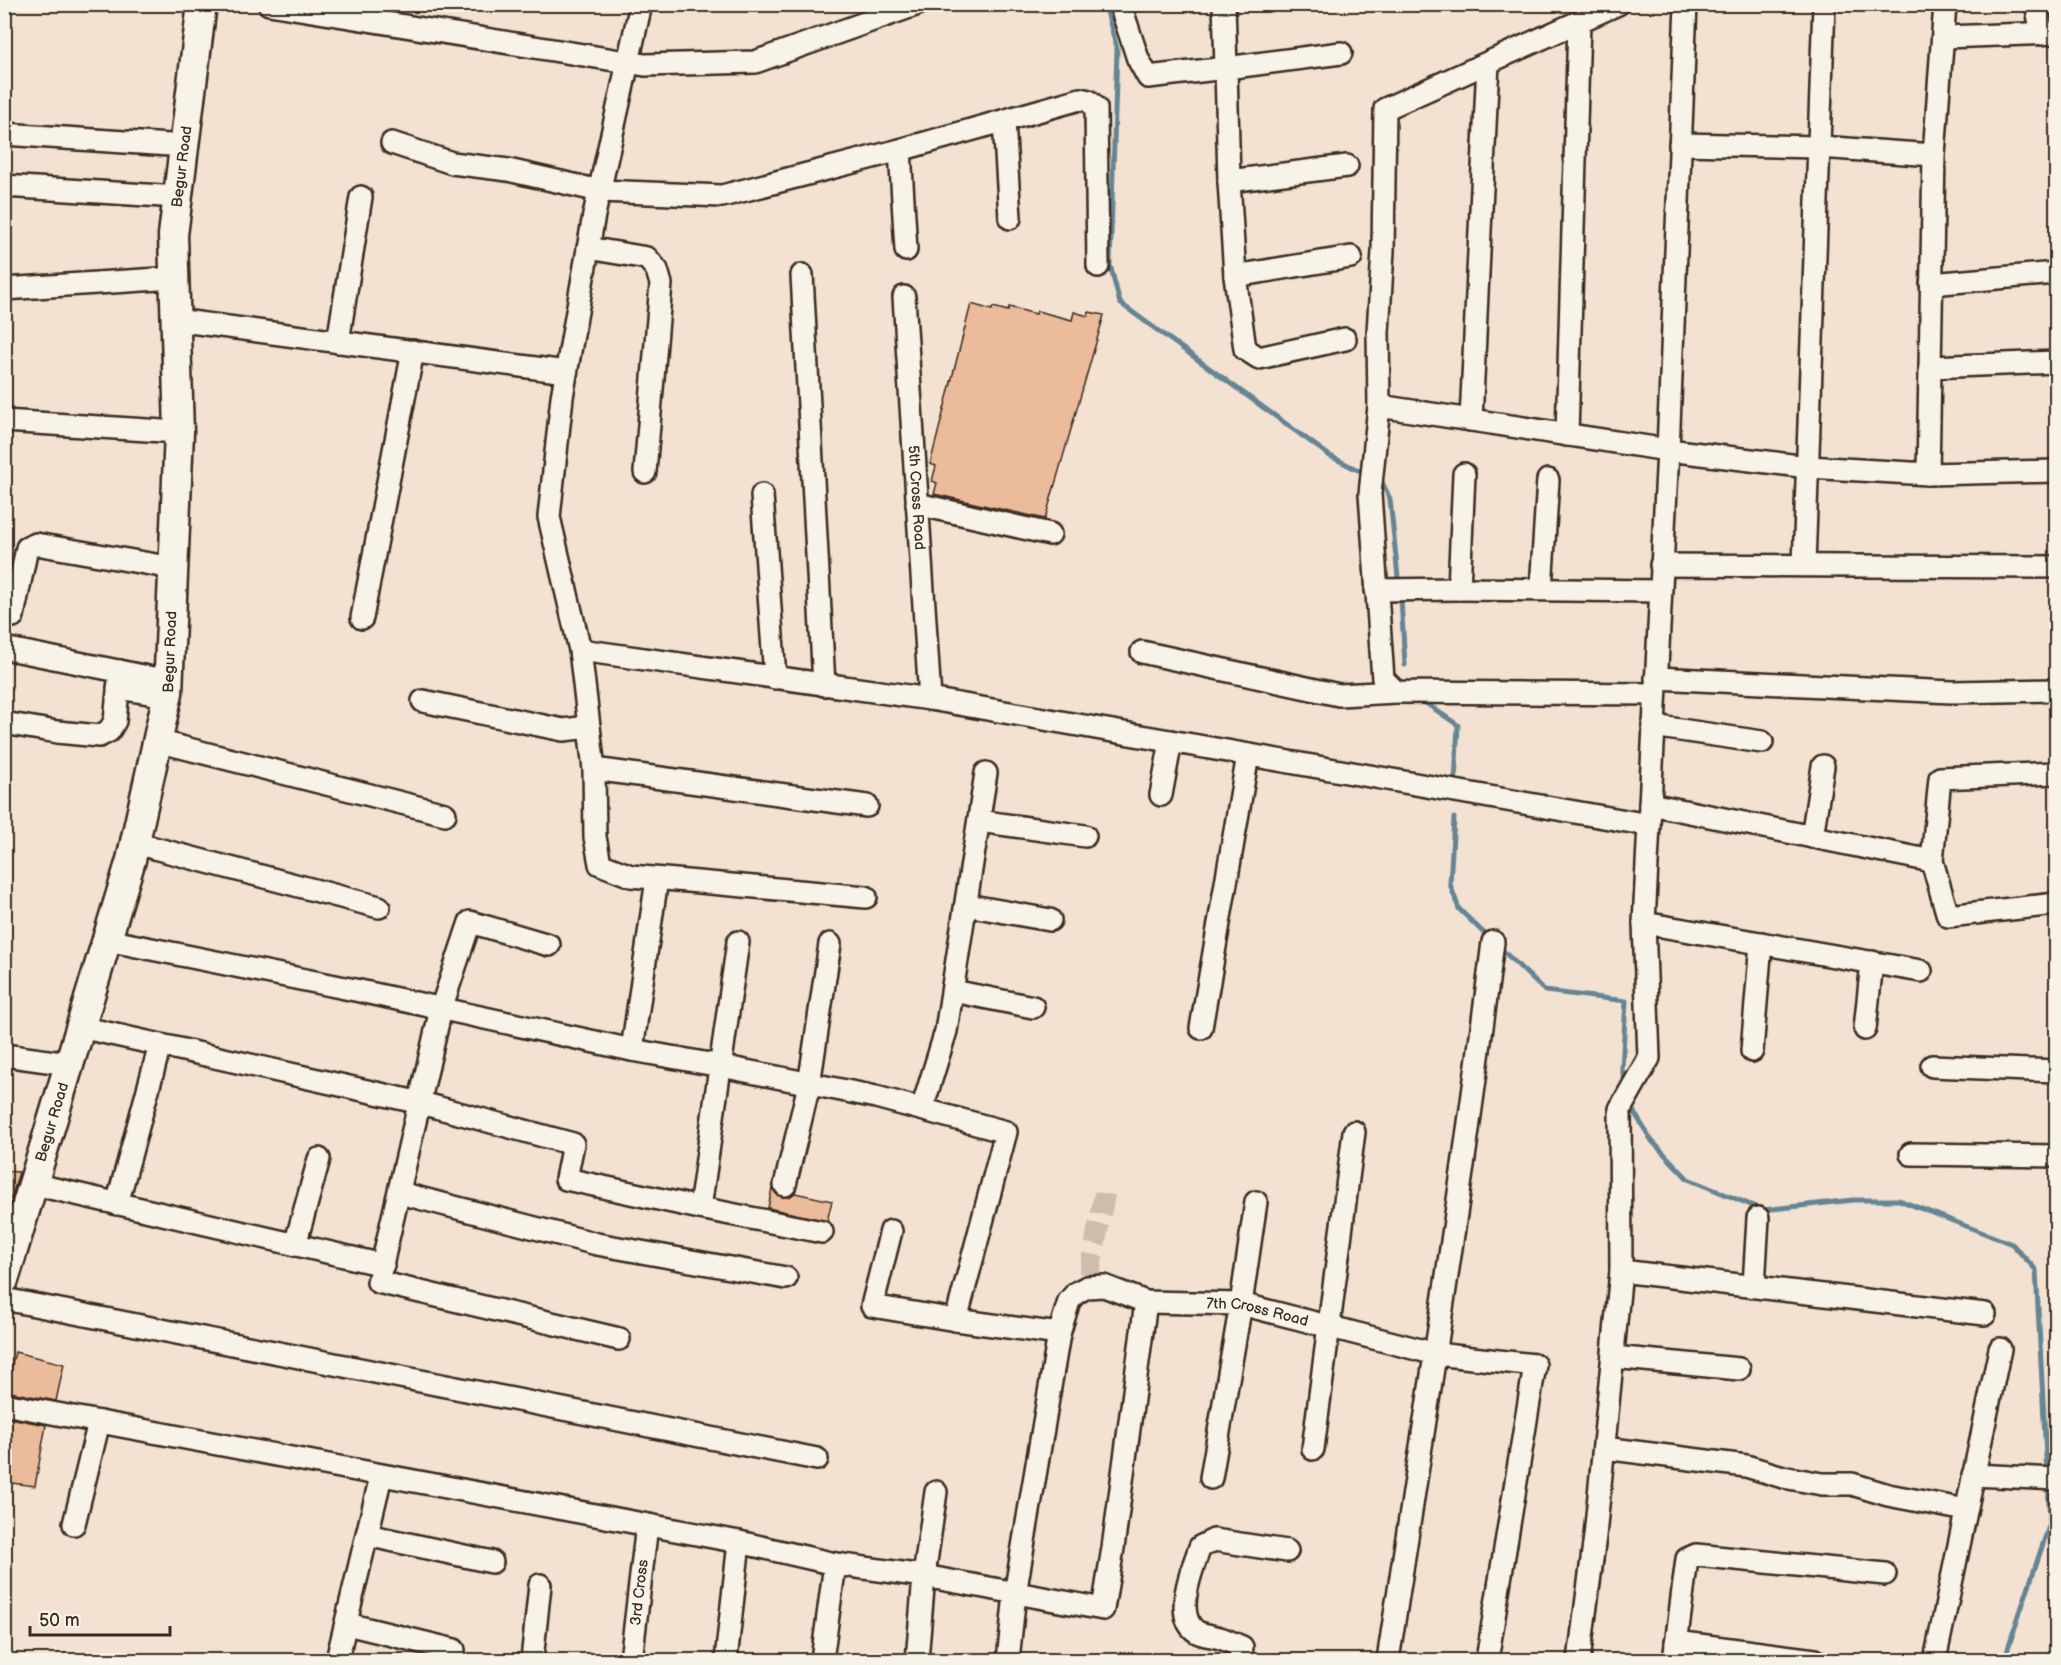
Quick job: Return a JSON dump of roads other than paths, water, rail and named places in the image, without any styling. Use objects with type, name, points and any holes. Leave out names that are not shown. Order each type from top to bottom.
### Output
[{"type":"main road","name":"Begur Road","points":[[4,1280],[11,1237],[33,1184],[135,843],[168,689],[179,432],[172,235],[202,4]]},
{"type":"street","points":[[269,4],[645,65],[755,62],[918,4]]},
{"type":"street","points":[[641,4],[588,248],[562,397],[549,517],[580,650],[594,769],[595,837],[600,864],[631,876],[866,897]]},
{"type":"street","points":[[1120,4],[1138,59],[1148,77],[1341,53]]},
{"type":"street","points":[[1224,4],[1229,182],[1235,276],[1245,349],[1259,358],[1345,339]]},
{"type":"street","points":[[1396,692],[1383,680],[1370,494],[1379,406],[1378,332],[1383,251],[1385,108],[1618,4]]},
{"type":"street","points":[[1579,1660],[1595,1536],[1621,1271],[1620,1110],[1649,1058],[1644,923],[1668,450],[1686,4]]},
{"type":"street","points":[[1804,565],[1824,4]]},
{"type":"street","points":[[1928,474],[1934,155],[1945,4]]},
{"type":"street","points":[[1944,37],[2049,33],[2036,4]]},
{"type":"street","points":[[1567,435],[1579,22]]},
{"type":"street","points":[[1471,420],[1488,63]]},
{"type":"street","points":[[392,143],[452,163],[508,170],[600,191],[722,196],[900,150],[1080,99],[1089,101],[1096,108],[1098,266]]},
{"type":"street","points":[[1004,121],[1010,218]]},
{"type":"street","points":[[4,134],[185,146]]},
{"type":"street","points":[[1680,144],[1819,147],[1934,155]]},
{"type":"street","points":[[900,150],[906,250]]},
{"type":"street","points":[[1229,182],[1347,166]]},
{"type":"street","points":[[4,186],[178,197]]},
{"type":"street","points":[[338,342],[361,197]]},
{"type":"street","points":[[588,248],[646,258],[657,270],[661,284],[645,472]]},
{"type":"street","points":[[1235,276],[1351,257]]},
{"type":"street","points":[[1931,284],[2056,273]]},
{"type":"street","points":[[802,275],[824,685]]},
{"type":"street","points":[[4,289],[174,278]]},
{"type":"street","name":"5th Cross Road","points":[[904,297],[930,699]]},
{"type":"street","points":[[175,320],[566,372]]},
{"type":"street","points":[[362,618],[413,351]]},
{"type":"street","points":[[1930,367],[2056,362]]},
{"type":"street","points":[[1379,406],[1668,450],[1808,467],[1928,474],[2056,471]]},
{"type":"street","points":[[4,421],[179,432]]},
{"type":"street","points":[[1459,588],[1464,474]]},
{"type":"street","points":[[1541,590],[1548,480]]},
{"type":"street","points":[[762,495],[775,678]]},
{"type":"street","points":[[917,504],[1050,534]]},
{"type":"street","points":[[13,616],[27,548],[36,544],[173,568]]},
{"type":"street","points":[[1661,565],[2056,567]]},
{"type":"street","points":[[1376,590],[1459,588],[1660,591]]},
{"type":"street","points":[[4,648],[119,679],[168,689]]},
{"type":"street","points":[[580,650],[930,699],[1649,825]]},
{"type":"street","points":[[1142,652],[1339,695],[1655,686],[1952,692],[2056,690]]},
{"type":"street","points":[[4,723],[99,736],[109,731],[115,721],[119,679]]},
{"type":"street","points":[[423,701],[563,730],[589,727]]},
{"type":"street","points":[[1653,726],[1762,742]]},
{"type":"street","points":[[157,741],[445,814]]},
{"type":"street","points":[[1161,795],[1171,741]]},
{"type":"street","points":[[1201,1028],[1248,755]]},
{"type":"street","points":[[1812,837],[1823,766]]},
{"type":"street","points":[[594,769],[867,806]]},
{"type":"street","points":[[922,1110],[946,1031],[986,772]]},
{"type":"street","points":[[2056,772],[1940,778],[1932,861],[1948,916],[2056,904]]},
{"type":"street","points":[[1650,804],[1932,861]]},
{"type":"street","points":[[979,821],[1085,836]]},
{"type":"street","points":[[135,843],[379,907]]},
{"type":"street","points":[[632,1050],[657,879]]},
{"type":"street","points":[[966,905],[1050,920]]},
{"type":"street","points":[[549,945],[470,922],[441,1009],[378,1282],[618,1339]]},
{"type":"street","points":[[1644,923],[1921,971]]},
{"type":"street","points":[[107,940],[360,991],[632,1050],[876,1097],[1006,1131],[956,1320]]},
{"type":"street","points":[[700,1208],[738,942]]},
{"type":"street","points":[[1388,1660],[1477,1074],[1493,942]]},
{"type":"street","points":[[1752,1051],[1761,943]]},
{"type":"street","points":[[785,1185],[809,1085],[830,944]]},
{"type":"street","points":[[1865,1029],[1872,962]]},
{"type":"street","points":[[953,991],[1033,1007]]},
{"type":"street","points":[[80,1027],[421,1103],[573,1144],[566,1179],[822,1232]]},
{"type":"street","points":[[117,1204],[160,1045]]},
{"type":"street","points":[[4,1055],[69,1064]]},
{"type":"street","points":[[1932,1066],[2056,1071]]},
{"type":"street","points":[[1313,1449],[1354,1132]]},
{"type":"street","points":[[1911,1154],[2056,1156]]},
{"type":"street","points":[[295,1245],[319,1159]]},
{"type":"street","points":[[33,1184],[383,1265]]},
{"type":"street","points":[[400,1193],[597,1244],[786,1278]]},
{"type":"street","points":[[1211,1478],[1256,1202]]},
{"type":"street","points":[[1754,1286],[1758,1218]]},
{"type":"street","points":[[891,1231],[872,1306],[1059,1334]]},
{"type":"street","points":[[1621,1271],[1985,1314]]},
{"type":"street","name":"7th Cross Road","points":[[1008,1660],[1015,1594],[1059,1334],[1069,1301],[1088,1281],[1146,1302],[1241,1304],[1436,1354],[1535,1365],[1489,1650]]},
{"type":"street","points":[[4,1299],[817,1459]]},
{"type":"street","points":[[4,1404],[739,1542],[835,1564],[924,1576],[1102,1609],[1113,1548],[1146,1302]]},
{"type":"street","points":[[1935,1660],[2000,1349]]},
{"type":"street","points":[[1613,1357],[1739,1369]]},
{"type":"street","points":[[74,1524],[99,1422]]},
{"type":"street","points":[[1604,1448],[1746,1466],[1784,1478],[1822,1484],[1852,1484],[1888,1495],[1966,1510]]},
{"type":"street","points":[[1973,1475],[2048,1479]]},
{"type":"street","points":[[337,1660],[381,1476]]},
{"type":"street","points":[[916,1660],[924,1576],[936,1492]]},
{"type":"street","name":"3rd Cross","points":[[632,1660],[647,1525]]},
{"type":"street","points":[[367,1535],[492,1562]]},
{"type":"street","points":[[1240,1660],[1242,1647],[1196,1631],[1188,1620],[1185,1604],[1189,1579],[1200,1547],[1214,1540],[1287,1551]]},
{"type":"street","points":[[726,1660],[739,1542]]},
{"type":"street","points":[[1815,1660],[1675,1651],[1687,1559],[1696,1555],[1886,1574]]},
{"type":"street","points":[[822,1660],[835,1564]]},
{"type":"street","points":[[532,1660],[540,1585]]},
{"type":"street","points":[[347,1624],[454,1650],[451,1660]]},
{"type":"waterway","points":[[1105,4],[1117,49],[1110,265],[1120,303],[1330,456],[1358,470]]},
{"type":"waterway","points":[[1382,482],[1390,499],[1398,577]]},
{"type":"waterway","points":[[1401,599],[1405,665]]},
{"type":"waterway","points":[[1421,700],[1458,725],[1455,781]]},
{"type":"waterway","points":[[1454,818],[1450,884],[1459,909],[1491,940]]},
{"type":"waterway","points":[[1498,946],[1545,991],[1626,1001],[1622,1069],[1626,1086]]},
{"type":"waterway","points":[[1629,1104],[1652,1141],[1688,1179],[1763,1210],[1853,1200],[1899,1200],[2012,1244],[2036,1270],[2047,1475]]},
{"type":"waterway","points":[[2004,1660],[2050,1523],[2048,1484]]},
{"type":"tunnel","points":[[1089,1275],[1105,1192]]}]
